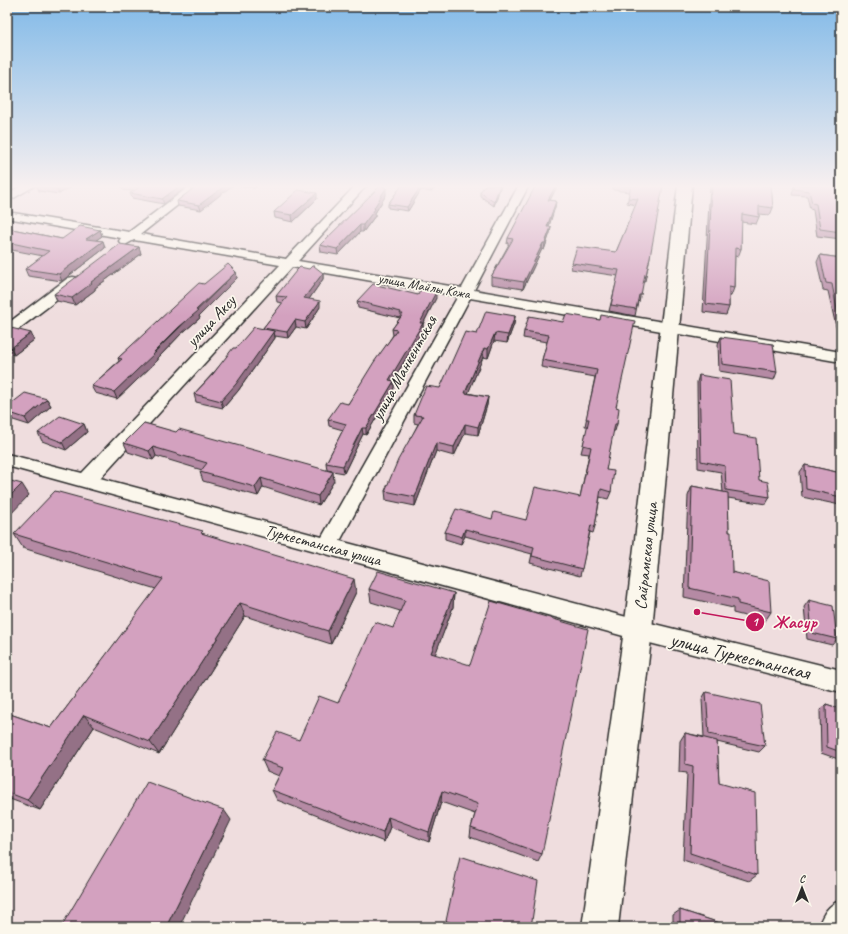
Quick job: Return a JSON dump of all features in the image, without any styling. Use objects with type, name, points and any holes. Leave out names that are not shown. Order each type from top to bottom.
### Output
[{"type":"main road","name":"Сайрамская улица","points":[[600,927],[638,630],[681,229]]},
{"type":"street","name":"улица Майлы Кожа","points":[[87,229],[841,357]]},
{"type":"street","points":[[112,250],[141,229]]},
{"type":"street","name":"улица Аксу","points":[[86,481],[322,229]]},
{"type":"street","name":"улица Манкентская","points":[[327,546],[501,229]]},
{"type":"street","points":[[7,331],[82,274]]},
{"type":"street","name":"Туркестанская улица","points":[[7,460],[638,630]]},
{"type":"street","name":"улица Туркестанская","points":[[638,630],[841,681]]},
{"type":"street","points":[[833,927],[841,915]]},
{"type":"building","points":[[7,229],[10,229],[62,239],[76,229],[93,229],[100,230],[86,239],[103,241],[59,274],[25,269],[49,251],[7,242]]},
{"type":"building","points":[[337,229],[357,229],[337,249],[320,245]]},
{"type":"building","points":[[513,229],[550,229],[545,243],[543,243],[524,282],[491,277],[513,239],[508,238]]},
{"type":"building","points":[[626,229],[655,229],[646,275],[645,274],[641,295],[639,295],[636,309],[611,305],[619,270],[572,263],[577,247],[616,252]]},
{"type":"building","points":[[710,229],[742,229],[741,249],[735,248],[734,288],[729,287],[729,307],[706,304]]},
{"type":"building","points":[[820,229],[841,229],[841,232]]},
{"type":"building","points":[[120,244],[139,247],[91,282],[92,283],[72,298],[54,294]]},
{"type":"building","points":[[820,255],[841,258],[841,325],[832,284],[826,283]]},
{"type":"building","points":[[228,264],[236,272],[114,392],[91,386],[122,359],[118,358],[199,283],[204,284]]},
{"type":"building","points":[[312,266],[323,273],[304,298],[320,301],[305,322],[295,320],[287,332],[263,328],[287,297],[276,296],[300,267],[309,269]]},
{"type":"building","points":[[373,284],[418,295],[421,289],[436,292],[420,323],[423,323],[389,380],[394,381],[366,428],[362,428],[343,466],[326,463],[346,424],[328,419],[340,402],[348,404],[374,362],[397,330],[392,329],[403,314],[400,314],[401,312],[357,301]]},
{"type":"building","points":[[486,311],[515,316],[508,335],[495,333],[488,349],[484,348],[465,393],[488,397],[478,427],[465,424],[454,447],[436,443],[415,497],[385,491],[398,460],[423,416],[414,415],[426,386],[440,388],[465,332],[477,334]]},
{"type":"building","points":[[566,314],[600,320],[601,315],[635,321],[616,407],[619,408],[617,424],[615,424],[606,470],[614,471],[611,492],[601,489],[595,526],[591,525],[582,569],[532,556],[534,547],[465,529],[462,537],[445,532],[456,509],[492,519],[494,512],[526,520],[535,487],[580,497],[591,447],[583,445],[589,419],[586,419],[597,370],[542,360],[549,335],[524,331],[529,316],[563,322]]},
{"type":"building","points":[[254,327],[274,331],[236,384],[221,401],[194,394],[213,374],[233,348],[236,348]]},
{"type":"building","points":[[11,328],[31,333],[11,348],[7,347],[7,331]]},
{"type":"building","points":[[721,337],[773,344],[777,372],[722,364]]},
{"type":"building","points":[[699,375],[730,380],[734,434],[756,438],[759,480],[768,482],[770,497],[726,490],[725,466],[701,461]]},
{"type":"building","points":[[25,393],[47,399],[25,418],[7,412],[7,407]]},
{"type":"building","points":[[60,416],[84,424],[62,442],[38,433]]},
{"type":"building","points":[[144,423],[176,432],[179,429],[333,472],[318,496],[261,478],[255,487],[200,472],[207,463],[153,447],[149,451],[124,443]]},
{"type":"building","points":[[805,465],[841,473],[841,497],[806,489]]},
{"type":"building","points":[[7,480],[22,484],[7,499]]},
{"type":"building","points":[[692,486],[728,493],[732,572],[769,581],[771,612],[738,604],[738,599],[689,588]]},
{"type":"building","points":[[55,491],[203,531],[201,533],[354,579],[328,631],[240,603],[150,742],[84,715],[27,800],[7,792],[7,713],[51,728],[163,579],[14,534]]},
{"type":"building","points":[[378,571],[454,593],[431,653],[470,665],[491,601],[588,629],[542,854],[471,828],[478,804],[442,791],[429,832],[388,817],[383,832],[272,790],[283,768],[262,760],[277,732],[299,740],[319,696],[338,703],[375,622],[393,628],[405,600],[369,589]]},
{"type":"building","points":[[809,600],[833,606],[837,639],[812,633]]},
{"type":"building","points":[[706,692],[760,704],[765,746],[709,734]]},
{"type":"building","points":[[826,704],[841,709],[841,752],[827,747]]},
{"type":"building","points":[[685,733],[717,741],[719,783],[755,793],[757,875],[690,853],[693,766],[685,764]]},
{"type":"building","points":[[147,782],[224,810],[166,927],[61,927]]},
{"type":"building","points":[[460,856],[538,881],[531,927],[464,927],[446,921]]},
{"type":"building","points":[[680,910],[732,927],[680,927]]},
{"type":"place","name":"Жасур","points":[[697,612]]}]
